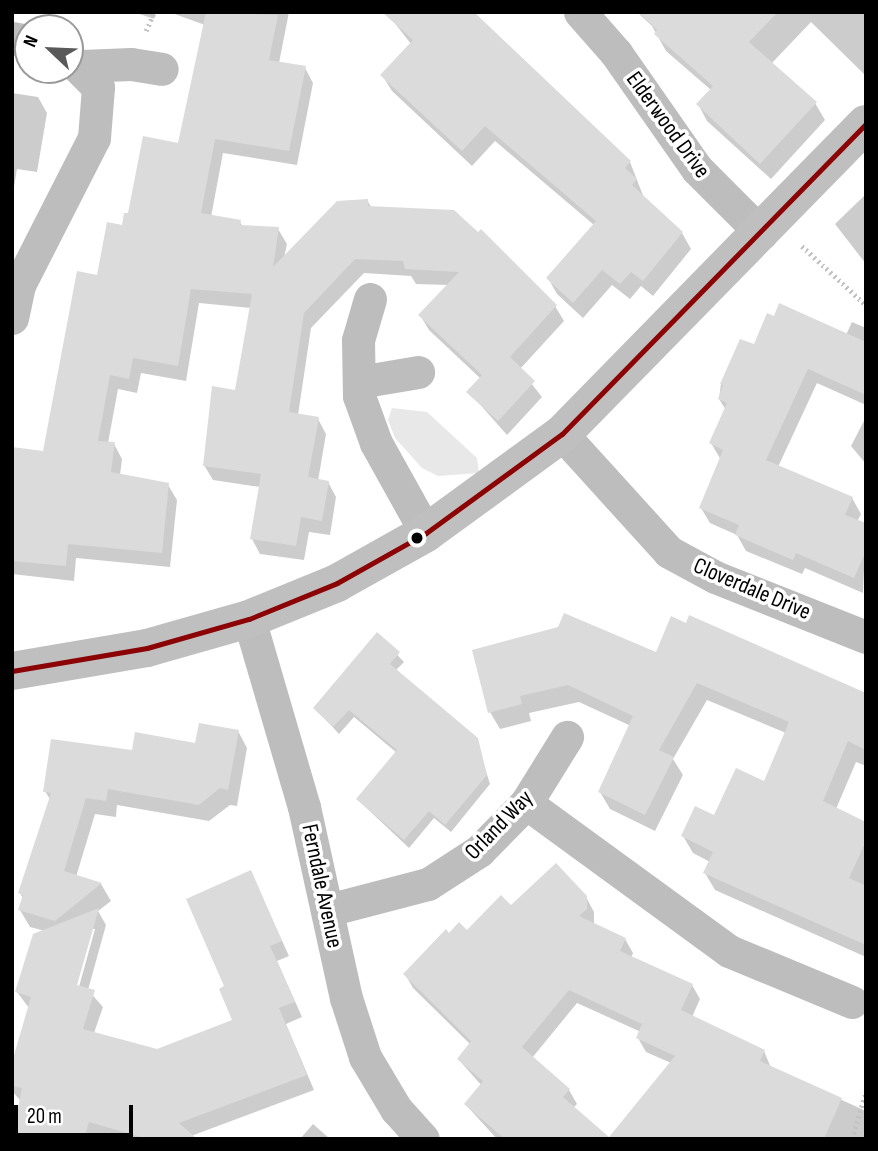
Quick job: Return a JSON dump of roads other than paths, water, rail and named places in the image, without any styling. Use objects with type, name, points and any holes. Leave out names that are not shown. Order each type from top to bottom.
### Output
[{"type":"street","name":"Elderwood Drive","points":[[580,12],[616,53],[697,169],[768,227]]},
{"type":"street","points":[[84,62],[131,64],[162,69]]},
{"type":"street","points":[[13,315],[19,285],[94,138],[97,87],[84,72]]},
{"type":"street","points":[[12,671],[147,648],[249,619],[337,583],[426,533],[562,434],[768,227],[866,124]]},
{"type":"street","points":[[370,299],[358,340],[359,396],[376,443],[426,533]]},
{"type":"street","points":[[359,382],[418,372]]},
{"type":"street","name":"Cloverdale Drive","points":[[562,434],[669,552],[715,577],[866,637]]},
{"type":"street","name":"Ferndale Avenue","points":[[249,619],[304,807],[346,998],[365,1058],[396,1109],[423,1139]]},
{"type":"street","name":"Orland Way","points":[[328,910],[428,884],[479,851],[526,803],[567,737]]},
{"type":"street","points":[[526,803],[729,951],[852,1002]]}]
